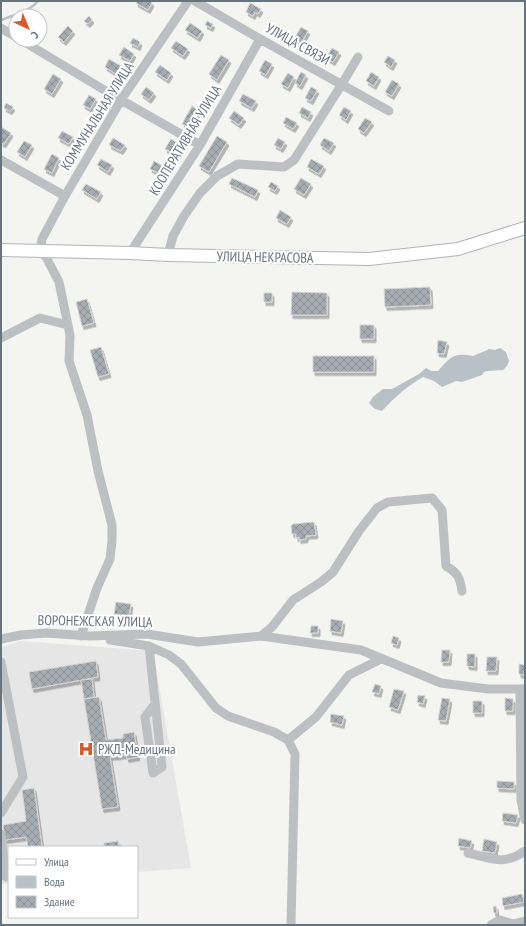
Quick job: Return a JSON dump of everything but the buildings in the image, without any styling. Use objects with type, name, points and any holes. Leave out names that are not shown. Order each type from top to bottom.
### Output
[{"type":"main road","name":"УЛИЦА НЕКРАСОВА","points":[[1,250],[369,259],[458,249],[525,228]]},
{"type":"street","name":"КОММУНАЛЬНАЯ УЛИЦА","points":[[40,251],[42,239],[65,196],[121,100],[188,1]]},
{"type":"street","name":"УЛИЦА СВЯЗИ","points":[[195,1],[389,111]]},
{"type":"street","name":"КООПЕРАТИВНАЯ УЛИЦА","points":[[130,253],[200,145],[260,39]]},
{"type":"street","points":[[33,48],[200,145]]},
{"type":"street","points":[[168,255],[174,236],[184,216],[200,193],[217,176],[238,164],[284,167],[294,160],[358,57]]},
{"type":"street","points":[[1,160],[65,196]]},
{"type":"street","points":[[40,251],[46,257],[59,282],[70,335],[68,361],[87,415],[98,471],[112,526],[110,559],[97,588],[81,636]]},
{"type":"street","points":[[1,338],[40,318],[68,324]]},
{"type":"street","points":[[261,636],[272,627],[293,600],[321,582],[333,572],[359,531],[377,508],[388,502],[432,498],[442,510],[446,566],[454,570],[460,579],[462,591]]},
{"type":"street","name":"ВОРОНЕЖСКАЯ УЛИЦА","points":[[1,639],[20,635],[46,633],[81,636],[147,634],[198,642],[261,636],[361,650],[441,683],[488,689],[523,689]]},
{"type":"street","points":[[90,636],[149,646],[169,655],[182,664],[216,708],[228,716],[274,732],[288,740],[295,754],[291,925]]},
{"type":"street","points":[[149,646],[162,767],[153,773],[145,717],[155,704]]},
{"type":"street","points":[[288,740],[316,717],[349,675],[381,659]]},
{"type":"street","points":[[1,662],[23,777],[1,813]]},
{"type":"street","points":[[523,689],[521,800],[525,820]]},
{"type":"street","points":[[1,834],[6,877],[8,876]]},
{"type":"street","points":[[468,853],[501,861],[516,857],[525,851]]},
{"type":"street","points":[[492,925],[500,920],[513,924],[525,921]]},
{"type":"shaded area","name":"РЖД-Медицина","points":[[21,641],[153,651],[191,868],[138,872],[138,846],[8,846],[8,883],[1,884],[1,647]]},
{"type":"water","points":[[500,348],[506,352],[509,361],[503,370],[487,371],[482,375],[462,382],[456,381],[442,387],[434,381],[423,377],[401,392],[382,411],[375,409],[369,403],[373,397],[383,389],[392,389],[419,374],[426,368],[431,371],[438,371],[449,359],[457,355],[473,356],[489,349],[495,350]]},
{"type":"waterway","points":[[1,20],[26,11],[38,1]]},
{"type":"place","name":"РЖД-Медицина","points":[[86,749]]}]
